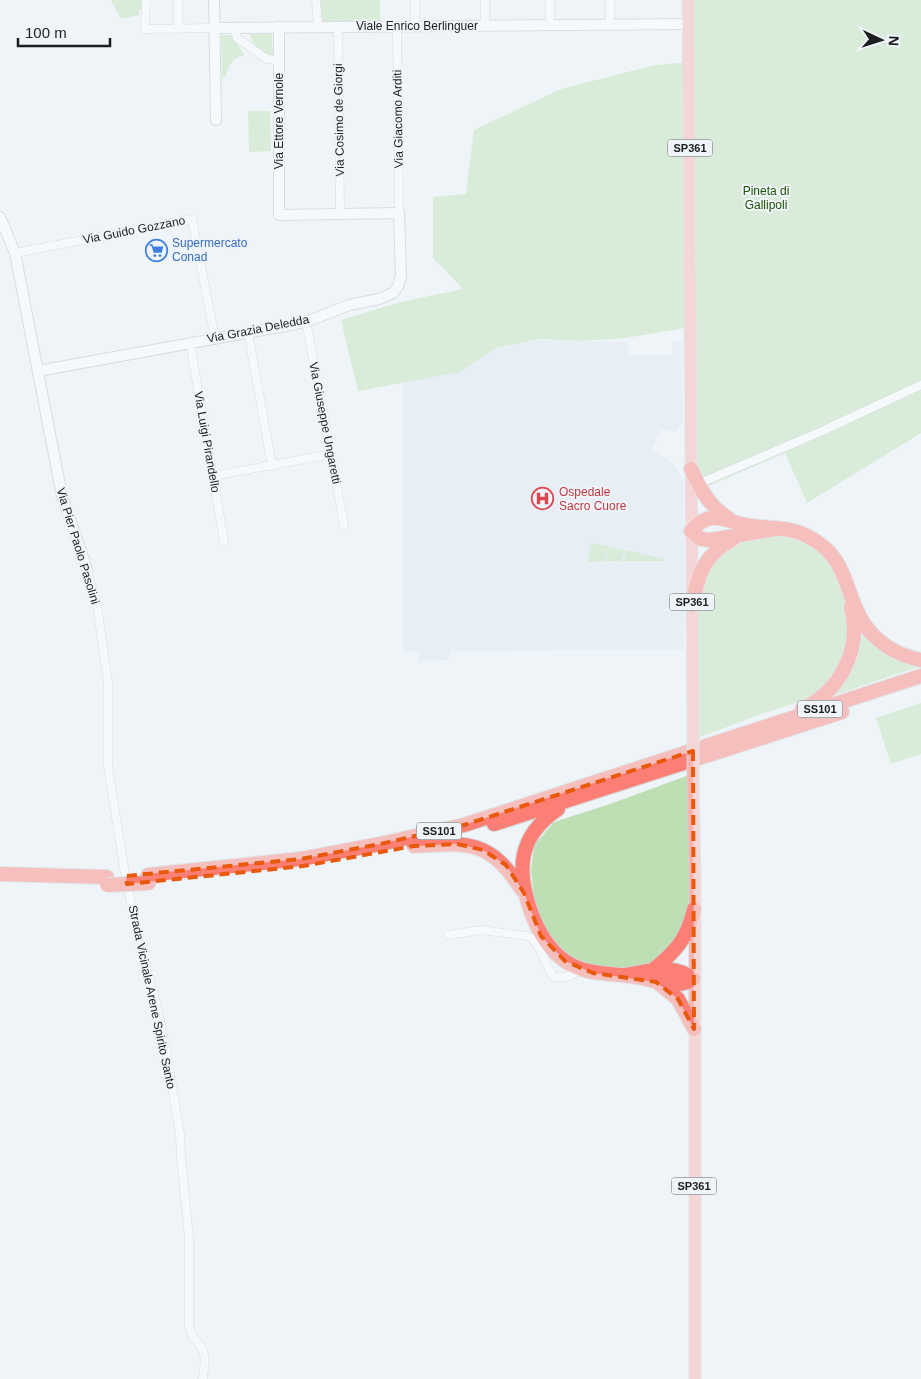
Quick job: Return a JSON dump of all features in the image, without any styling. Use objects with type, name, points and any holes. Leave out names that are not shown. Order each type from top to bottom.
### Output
[{"type":"highway","points":[[691,469],[709,503],[733,522]]},
{"type":"highway","points":[[775,529],[706,540],[699,538],[691,531],[705,518],[717,518],[794,531],[810,538],[828,551],[846,577],[858,613],[875,637],[897,653],[921,660]]},
{"type":"highway","points":[[692,605],[698,577],[704,564],[713,552],[724,543],[747,533]]},
{"type":"highway","points":[[719,742],[740,731],[809,706],[828,693],[837,682],[848,659],[854,632],[852,611],[841,570]]},
{"type":"highway","name":"SS101","points":[[149,879],[301,859],[464,825],[921,676]]},
{"type":"highway","name":"SS101","points":[[0,881],[149,879],[303,866],[414,846],[568,801],[921,685]]},
{"type":"highway","points":[[524,893],[522,859],[527,844],[536,828],[550,814],[568,801]]},
{"type":"highway","points":[[414,846],[457,844],[470,846],[483,850],[506,865],[524,893],[541,936],[565,961],[579,969],[593,973],[655,976],[679,984],[687,983],[694,979]]},
{"type":"highway","name":"SS101","points":[[0,874],[107,881]]},
{"type":"highway","points":[[655,976],[678,948],[688,931],[694,910]]},
{"type":"highway","points":[[655,976],[678,999],[694,1029]]},
{"type":"main road","name":"SP361","points":[[688,0],[695,1379]]},
{"type":"street","name":"Viale Enrico Berlinguer","points":[[146,0],[145,28],[688,24]]},
{"type":"street","points":[[178,0],[178,29]]},
{"type":"street","points":[[214,0],[216,120]]},
{"type":"street","points":[[316,0],[318,26]]},
{"type":"street","points":[[415,0],[415,26]]},
{"type":"street","points":[[485,0],[485,26]]},
{"type":"street","points":[[550,0],[550,26]]},
{"type":"street","points":[[610,0],[610,25]]},
{"type":"street","name":"Via Cosimo de Giorgi","points":[[338,26],[340,214]]},
{"type":"street","name":"Via Giacomo Arditi","points":[[397,26],[399,213]]},
{"type":"street","name":"Via Ettore Vernole","points":[[279,27],[279,215],[340,214]]},
{"type":"street","points":[[234,28],[237,38],[266,59],[279,60]]},
{"type":"street","points":[[340,214],[399,213]]},
{"type":"street","name":"Via Grazia Deledda","points":[[38,371],[306,321],[349,305],[379,300],[389,296],[395,291],[401,276],[399,213]]},
{"type":"street","name":"Via Pier Paolo Pasolini","points":[[0,217],[16,253],[62,496],[97,606],[108,683],[108,766],[126,880]]},
{"type":"street","name":"Via Guido Gozzano","points":[[16,253],[192,219],[215,338]]},
{"type":"street","name":"Via Giuseppe Ungaretti","points":[[306,321],[344,525]]},
{"type":"street","points":[[248,332],[272,466]]},
{"type":"street","name":"Via Luigi Pirandello","points":[[190,342],[224,541]]},
{"type":"street","points":[[698,484],[820,432],[921,385]]},
{"type":"street","points":[[213,476],[331,454]]},
{"type":"street","name":"Strada Vicinale Arene Spirito Santo","points":[[126,880],[165,1044],[180,1134],[189,1237],[189,1326],[190,1331],[203,1351],[203,1379]]},
{"type":"street","points":[[448,935],[481,930],[528,936],[538,947],[554,977],[568,977],[575,974],[579,969]]},
{"type":"highlighted area","points":[[693,751],[694,1029],[678,999],[656,982],[593,973],[565,961],[541,936],[524,893],[506,865],[483,850],[457,844],[414,846],[303,866],[149,883],[127,884],[126,876],[301,859],[380,844],[464,825]]},
{"type":"shaded area","name":"Ospedale Sacro Cuore","points":[[431,338],[629,342],[627,355],[672,355],[672,341],[683,342],[683,422],[676,432],[661,430],[655,439],[657,443],[654,443],[651,449],[673,464],[684,482],[684,650],[450,651],[449,660],[419,661],[419,651],[403,651],[403,340]]},
{"type":"green space","points":[[111,0],[143,0],[143,10],[139,10],[139,15],[121,19]]},
{"type":"green space","points":[[319,0],[380,0],[380,21],[320,22]]},
{"type":"green space","name":"Pineta di Gallipoli","points":[[694,0],[921,0],[921,433],[807,503],[785,453],[704,488],[697,470],[696,458],[698,426],[696,424],[696,346],[685,328],[625,338],[581,341],[539,339],[496,348],[460,372],[358,391],[341,320],[401,302],[463,289],[433,258],[433,197],[466,194],[474,130],[561,89],[655,65],[694,62]]},
{"type":"green space","points":[[250,34],[272,34],[273,57],[264,55],[255,46]]},
{"type":"green space","points":[[221,35],[232,35],[244,55],[231,63],[226,77],[222,77]]},
{"type":"green space","points":[[248,111],[270,111],[271,151],[249,152]]},
{"type":"green space","points":[[777,533],[811,543],[834,567],[846,595],[850,623],[841,660],[833,674],[822,687],[799,702],[698,738],[697,604],[703,573],[728,545]]},
{"type":"green space","points":[[592,543],[609,546],[605,561],[589,562]]},
{"type":"green space","points":[[609,547],[625,550],[622,561],[606,561]]},
{"type":"green space","points":[[626,550],[664,559],[664,561],[624,561]]},
{"type":"green space","points":[[862,633],[887,655],[918,667],[835,695],[846,681],[854,666]]},
{"type":"green space","points":[[921,703],[921,754],[891,764],[876,718]]},
{"type":"green space","points":[[689,775],[690,909],[685,932],[650,966],[621,971],[579,964],[552,943],[535,907],[531,870],[534,848],[537,842],[553,823]]},
{"type":"place","name":"Supermercato Conad","points":[[156,250]]},
{"type":"place","name":"Ospedale Sacro Cuore","points":[[543,499]]}]
